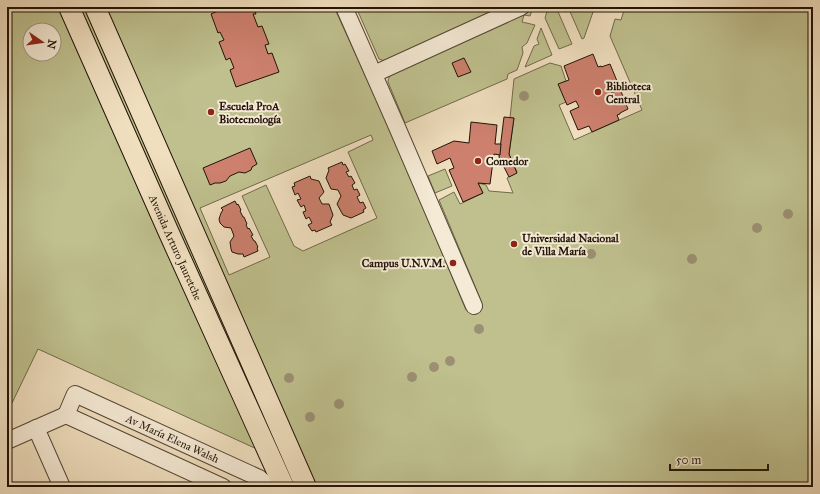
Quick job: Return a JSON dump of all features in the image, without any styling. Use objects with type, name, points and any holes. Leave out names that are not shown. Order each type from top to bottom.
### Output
[{"type":"main road","name":"Avenida Arturo Jauretche","points":[[69,7],[284,487]]},
{"type":"main road","name":"Avenida Arturo Jauretche","points":[[95,7],[306,487]]},
{"type":"street","points":[[344,7],[474,306]]},
{"type":"street","points":[[374,74],[521,7]]},
{"type":"street","name":"Av María Elena Walsh","points":[[223,487],[66,414],[75,394],[259,478],[269,487]]},
{"type":"street","points":[[7,440],[66,414]]},
{"type":"street","points":[[36,428],[62,487]]},
{"type":"green space","points":[[7,7],[62,7],[259,450],[38,349],[12,403],[7,401]]},
{"type":"green space","points":[[78,7],[88,7],[298,487],[289,487]]},
{"type":"green space","name":"Universidad Nacional de Villa María","points":[[103,7],[334,7],[395,141],[466,310],[482,303],[439,200],[454,192],[460,204],[483,193],[478,183],[486,185],[489,191],[513,193],[507,178],[517,172],[509,154],[514,118],[510,118],[514,79],[550,63],[561,66],[566,81],[559,84],[566,102],[559,105],[574,140],[642,110],[610,36],[615,19],[621,20],[625,7],[813,7],[813,487],[314,487]],"holes":[[[371,135],[373,140],[348,152],[377,218],[303,251],[294,246],[266,185],[242,196],[270,257],[229,275],[200,208]]]},
{"type":"green space","points":[[356,7],[507,7],[385,61],[379,59]]},
{"type":"green space","points":[[556,7],[572,44],[559,49],[545,18],[548,8]]},
{"type":"green space","points":[[568,7],[578,7],[593,12],[584,38],[582,39]]},
{"type":"green space","points":[[532,10],[530,16],[524,15],[522,22],[535,25],[527,43],[522,47],[523,53],[517,70],[508,74],[507,79],[405,123],[388,82],[392,74]]},
{"type":"green space","points":[[541,28],[552,55],[525,67],[534,46],[539,44],[537,39]]},
{"type":"green space","points":[[445,169],[452,186],[435,193],[428,176]]},
{"type":"building","points":[[216,7],[253,7],[256,14],[253,14],[258,27],[262,26],[269,44],[265,45],[268,54],[272,53],[279,72],[236,87],[230,70],[234,68],[230,58],[226,60],[219,42],[224,40],[220,32],[218,33],[211,14],[218,11]]},
{"type":"building","points":[[593,54],[598,67],[610,64],[617,81],[608,85],[612,93],[620,89],[628,109],[617,115],[619,120],[592,132],[589,126],[578,130],[570,111],[579,107],[576,101],[567,105],[558,84],[569,80],[564,66]]},
{"type":"building","points":[[464,58],[471,72],[458,77],[452,63]]},
{"type":"building","points":[[504,117],[514,118],[509,154],[517,173],[509,177],[499,157]]},
{"type":"building","points":[[471,122],[497,125],[495,144],[501,144],[500,155],[494,154],[490,184],[478,183],[483,193],[463,202],[449,170],[454,168],[450,158],[437,164],[432,151],[454,141],[469,143]]},
{"type":"building","points":[[250,148],[257,164],[252,167],[251,170],[245,173],[239,172],[230,176],[226,181],[210,185],[203,168]]},
{"type":"building","points":[[342,162],[349,171],[346,172],[349,177],[351,176],[355,183],[352,185],[354,190],[357,189],[360,195],[357,197],[360,203],[363,202],[366,208],[363,210],[364,212],[351,218],[343,215],[337,204],[341,196],[338,190],[331,189],[326,178],[329,170],[328,168]]},
{"type":"building","points":[[310,176],[311,179],[319,181],[324,192],[319,198],[322,204],[329,204],[333,215],[330,222],[332,225],[316,232],[315,230],[312,231],[308,225],[312,223],[309,217],[306,219],[303,212],[306,211],[304,205],[301,207],[297,200],[301,199],[298,193],[295,195],[292,187],[295,186],[294,183]]},
{"type":"building","points":[[235,201],[241,210],[240,211],[244,217],[248,229],[249,228],[253,235],[251,236],[258,247],[258,251],[244,257],[243,254],[232,252],[230,242],[234,236],[231,228],[224,227],[220,223],[219,219],[223,210],[221,208]]},
{"type":"place","name":"Biblioteca Central","points":[[598,92]]},
{"type":"place","name":"Escuela ProA Biotecnología","points":[[211,112]]},
{"type":"place","name":"Comedor","points":[[478,161]]},
{"type":"place","name":"Universidad Nacional de Villa María","points":[[514,244]]},
{"type":"place","name":"Campus U.N.V.M.","points":[[453,263]]}]
